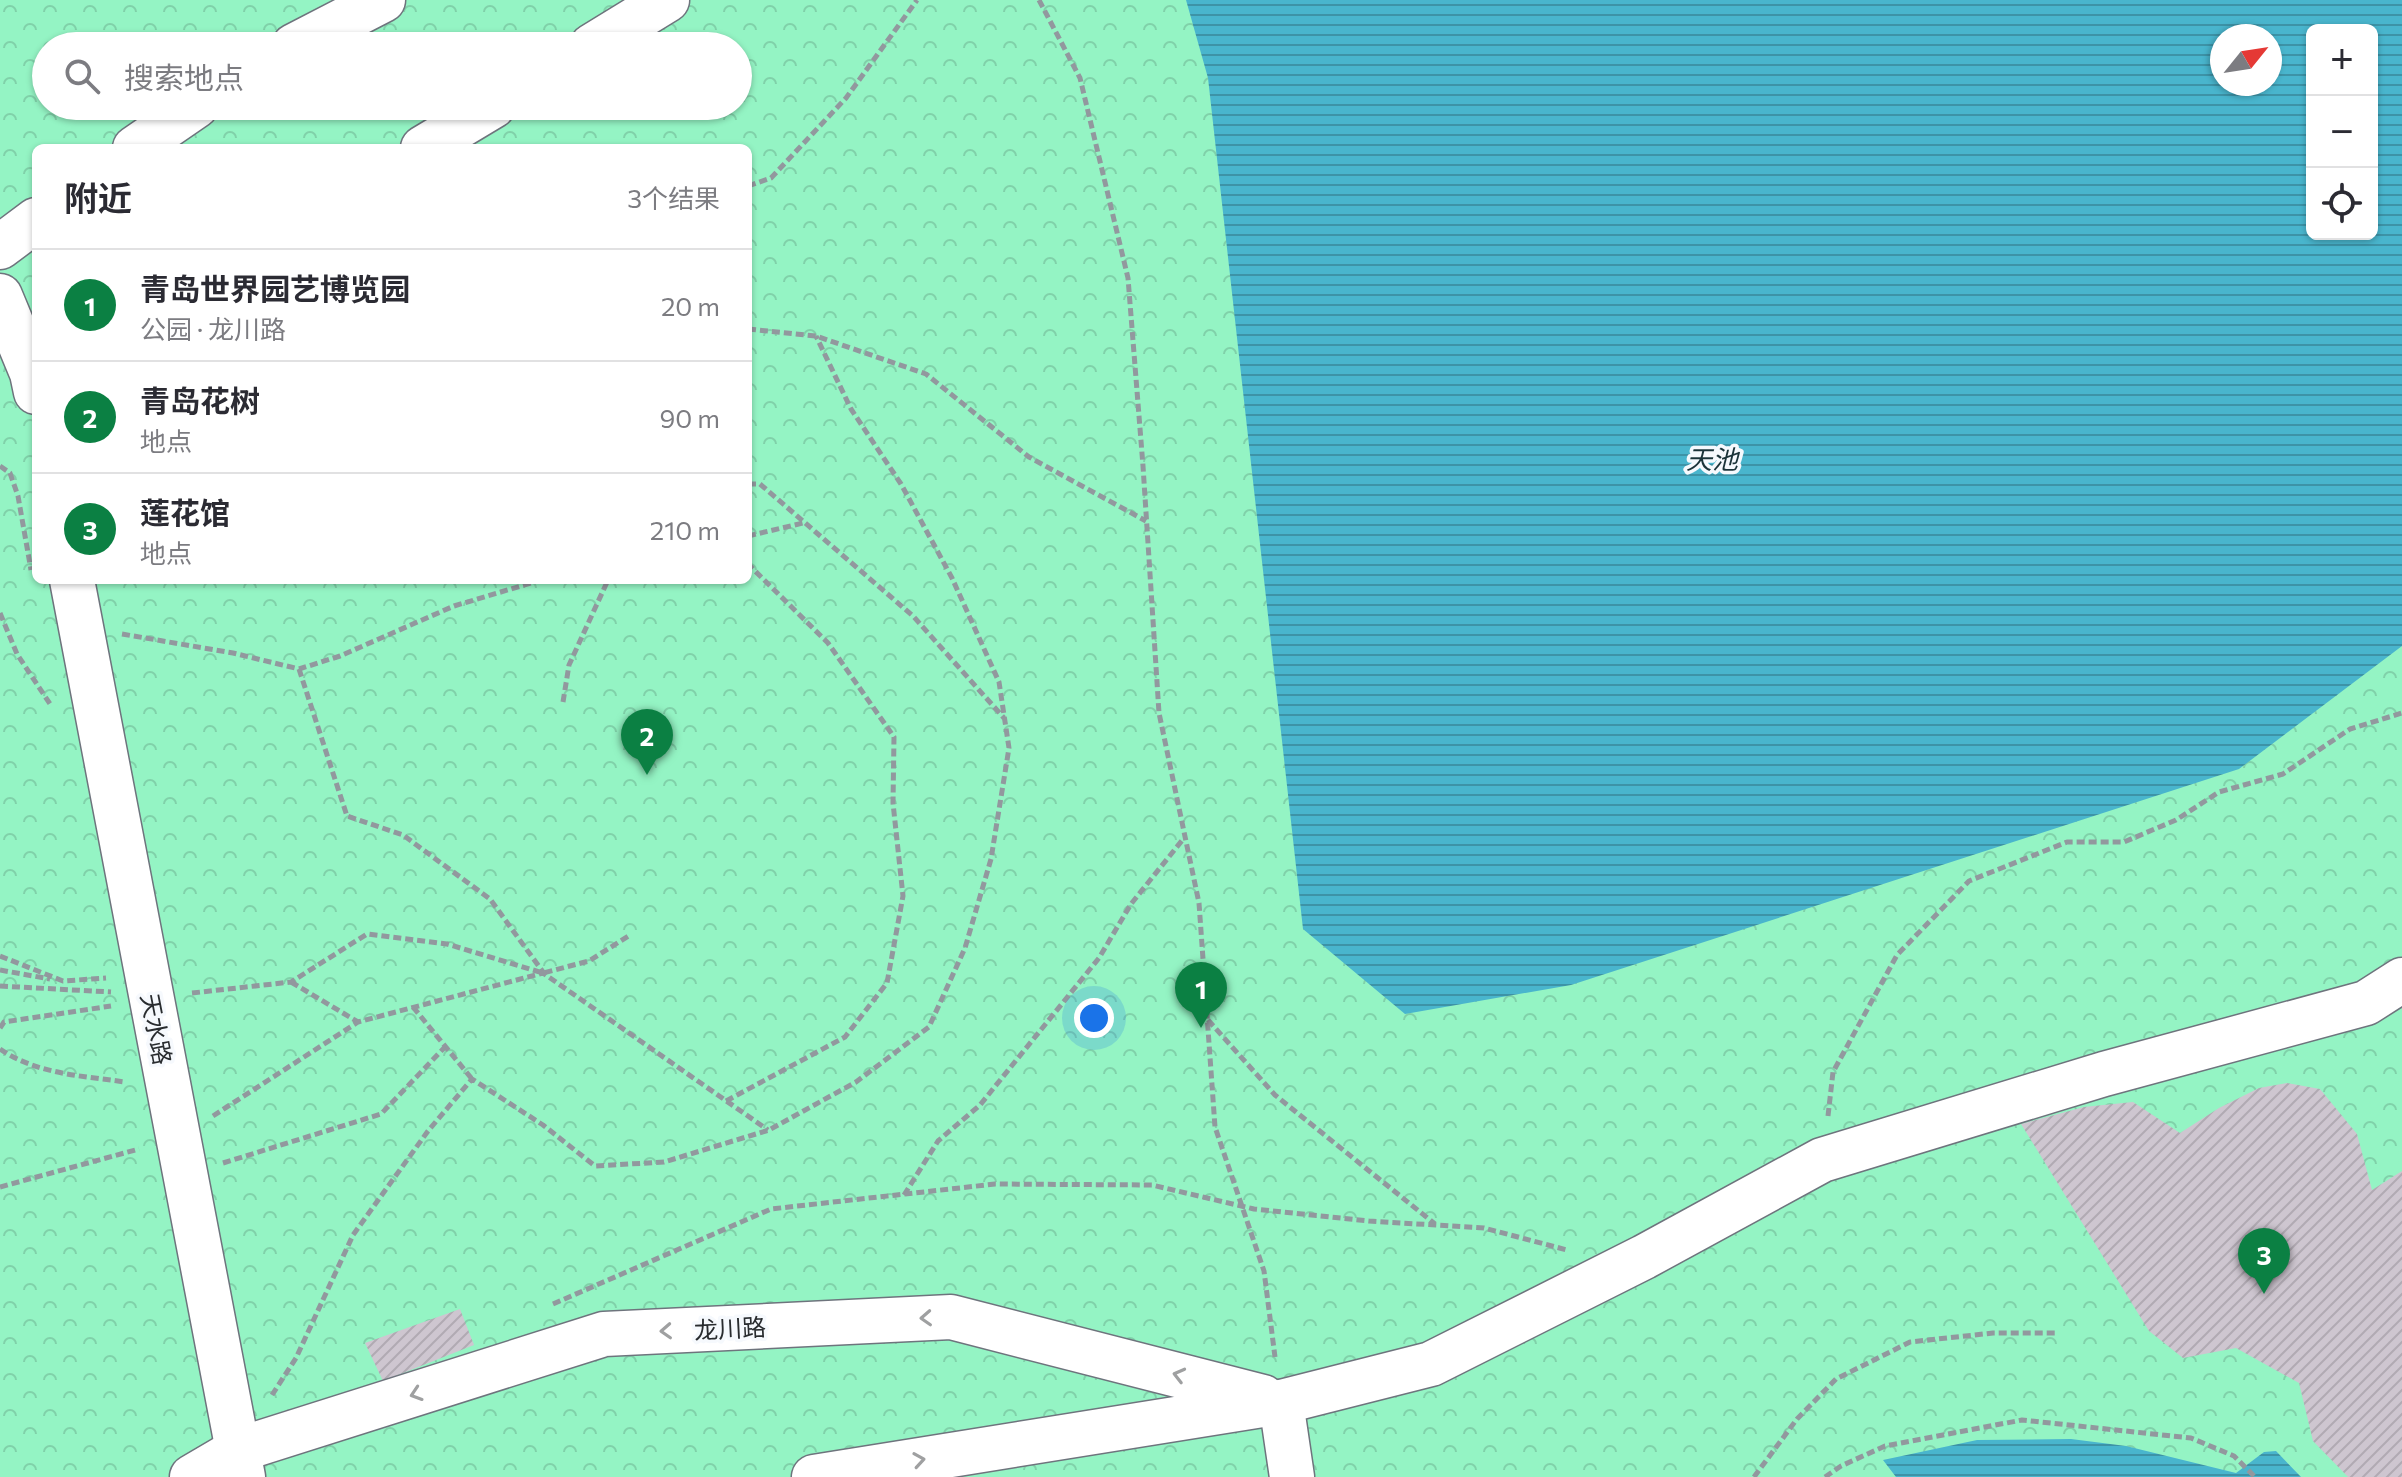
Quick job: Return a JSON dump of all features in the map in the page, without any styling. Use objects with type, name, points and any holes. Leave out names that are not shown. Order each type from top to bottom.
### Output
[{"type":"street","points":[[321,32],[383,0]]},
{"type":"street","points":[[615,32],[667,0]]},
{"type":"street","points":[[141,144],[176,120]]},
{"type":"street","points":[[430,144],[470,120]]},
{"type":"street","points":[[0,247],[32,223]]},
{"type":"street","points":[[0,296],[26,382]]},
{"type":"street","name":"天水路","points":[[73,584],[240,1464]]},
{"type":"street","points":[[814,1477],[1281,1402],[1431,1364],[1627,1265],[1822,1160],[2104,1074],[2384,1008],[2402,980]]},
{"type":"street","name":"龙川路","points":[[192,1477],[240,1464],[524,1360],[604,1334],[951,1317],[1281,1402]]},
{"type":"street","points":[[1281,1402],[1292,1477]]},
{"type":"path","points":[[752,185],[771,178],[846,98],[917,0]]},
{"type":"path","points":[[1039,0],[1080,78],[1128,278],[1159,713],[1199,903],[1215,1127],[1264,1271],[1281,1402]]},
{"type":"path","points":[[752,329],[816,336],[926,374],[1029,457],[1147,521]]},
{"type":"path","points":[[413,1007],[472,1079],[543,1125],[595,1166],[664,1162],[769,1130],[856,1082],[929,1027],[965,948],[991,859],[1009,748],[999,682],[952,578],[901,484],[851,409],[816,336]]},
{"type":"path","points":[[752,484],[760,484],[913,616],[1004,719]]},
{"type":"path","points":[[752,535],[804,522]]},
{"type":"path","points":[[726,1101],[845,1037],[887,983],[903,896],[893,803],[894,737],[828,643],[752,568]]},
{"type":"path","points":[[81,626],[233,653],[299,669],[340,656],[454,606],[528,584]]},
{"type":"path","points":[[563,702],[569,665],[606,584]]},
{"type":"path","points":[[299,669],[347,816],[403,835],[490,899],[543,973]]},
{"type":"path","points":[[1822,1160],[1833,1072],[1897,955],[1969,881],[2067,842],[2124,842],[2176,820],[2219,792],[2283,774],[2350,729],[2402,713]]},
{"type":"path","points":[[904,1195],[938,1141],[980,1105],[1099,958],[1131,904],[1185,837]]},
{"type":"path","points":[[0,1028],[4,1022],[150,991],[291,982],[367,934],[447,944],[543,973],[769,1130]]},
{"type":"path","points":[[182,1156],[358,1022],[589,961],[630,935]]},
{"type":"path","points":[[0,956],[63,981]]},
{"type":"path","points":[[0,970],[150,991]]},
{"type":"path","points":[[291,982],[358,1022]]},
{"type":"path","points":[[0,986],[71,991]]},
{"type":"path","points":[[1208,1019],[1275,1095],[1437,1225]]},
{"type":"path","points":[[0,1187],[182,1156],[272,1149],[381,1114],[445,1047]]},
{"type":"path","points":[[0,1049],[16,1060],[56,1072],[169,1089]]},
{"type":"path","points":[[271,1397],[296,1358],[353,1235],[428,1131],[472,1079]]},
{"type":"path","points":[[524,1360],[527,1324],[554,1303],[771,1209],[995,1184],[1152,1185],[1254,1209],[1369,1221],[1484,1228],[1627,1265]]},
{"type":"path","points":[[1754,1477],[1797,1419],[1836,1379],[1910,1342],[1993,1333],[2058,1333]]},
{"type":"path","points":[[1825,1477],[1841,1466],[1885,1446],[2022,1420],[2191,1438],[2234,1456],[2255,1477]]},
{"type":"green space","points":[[0,0],[2402,0],[2402,1477],[0,1477]]},
{"type":"water","name":"天池","points":[[1186,0],[2402,0],[2402,646],[2239,769],[1571,985],[1405,1014],[1303,929],[1208,78]]},
{"type":"water","points":[[2071,1439],[2126,1446],[2236,1473],[2264,1452],[2276,1451],[2301,1477],[1896,1477],[1883,1460],[1977,1440]]},
{"type":"building","points":[[2287,1083],[2320,1089],[2357,1134],[2372,1190],[2402,1171],[2402,1477],[2348,1477],[2313,1441],[2299,1383],[2236,1348],[2183,1358],[2149,1331],[2021,1124],[2084,1107],[2133,1102],[2180,1133],[2219,1108],[2259,1088]]},
{"type":"building","points":[[460,1309],[474,1345],[383,1381],[365,1343]]},
{"type":"place","name":"青岛花树","points":[[647,775]]},
{"type":"place","name":"青岛世界园艺博览园","points":[[1201,1028]]},
{"type":"place","name":"莲花馆","points":[[2264,1294]]}]
